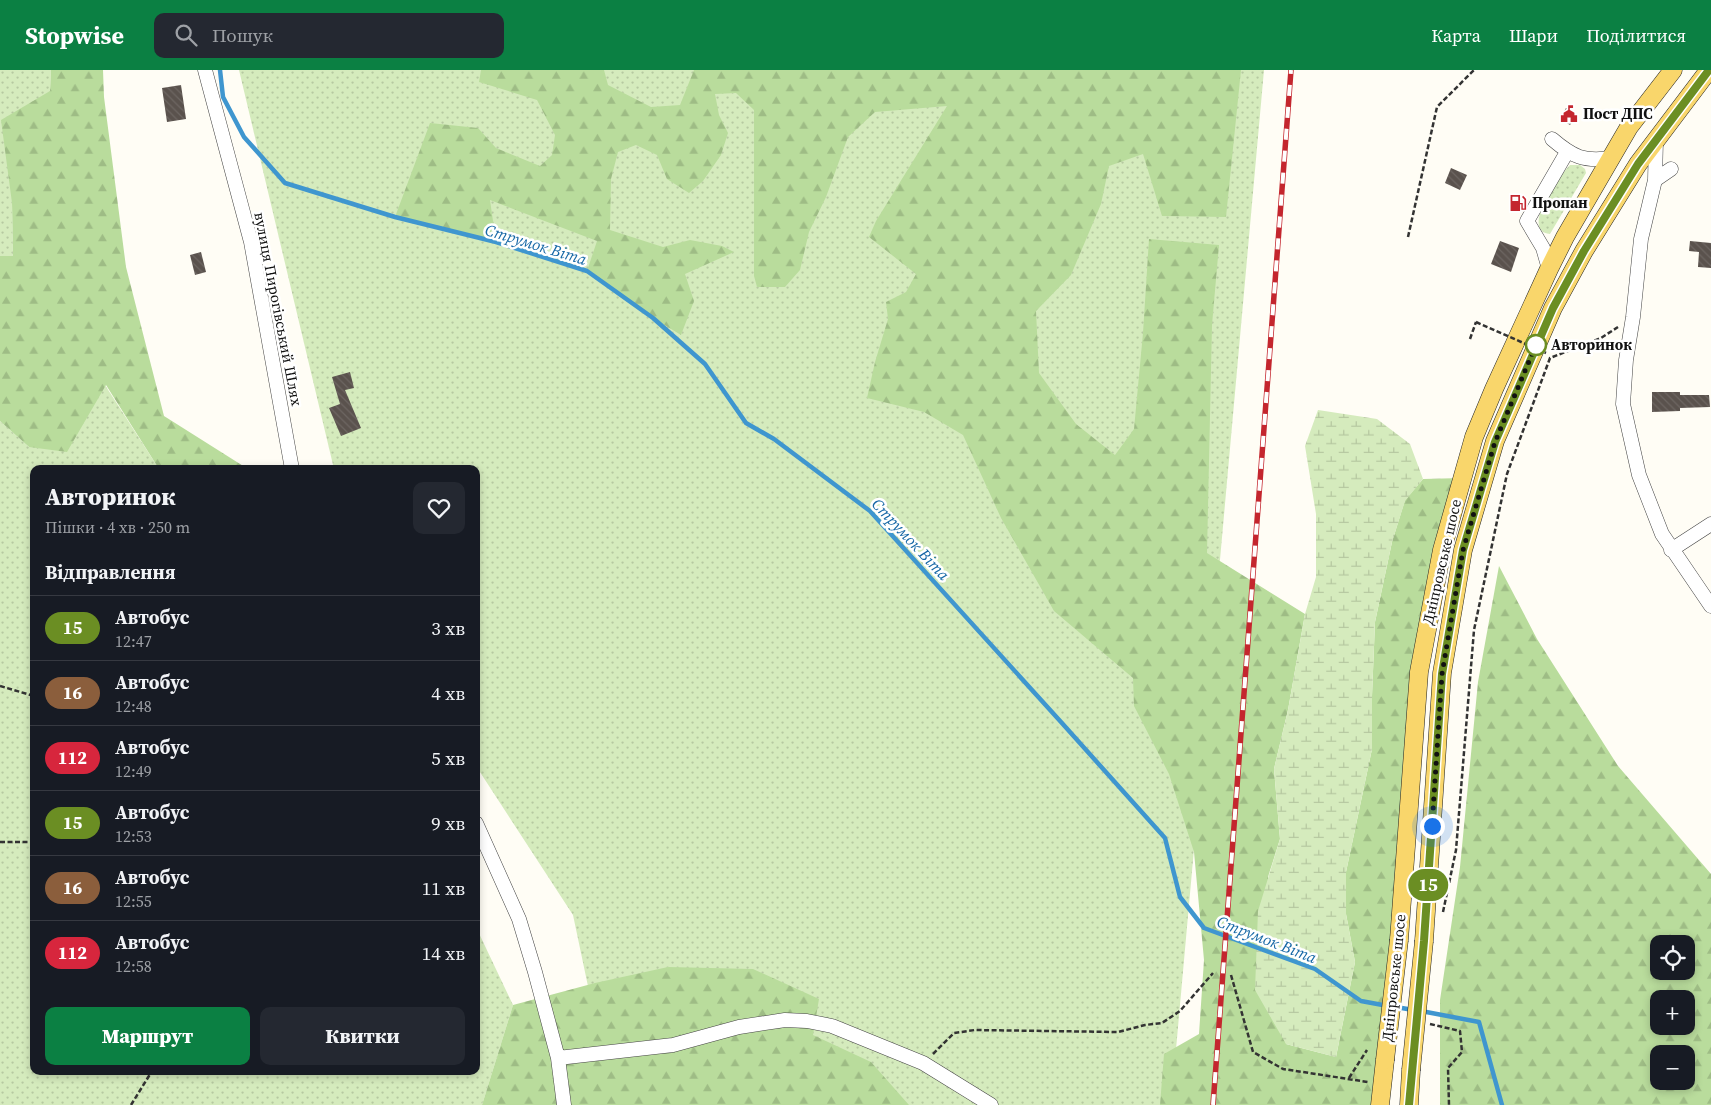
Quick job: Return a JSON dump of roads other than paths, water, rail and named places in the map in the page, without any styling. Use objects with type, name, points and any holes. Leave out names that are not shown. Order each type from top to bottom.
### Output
[{"type":"main road","points":[[1629,127],[1661,70]]},
{"type":"main road","name":"Дніпровське шосе","points":[[1380,1105],[1399,940],[1419,672],[1442,550],[1474,437],[1549,268],[1629,127],[1673,70]]},
{"type":"main road","name":"Дніпровське шосе","points":[[1409,1105],[1424,941],[1442,674],[1463,550],[1495,442],[1553,308],[1594,235],[1638,164],[1709,70]]},
{"type":"street","name":"вулиця Пирогівський Шлях","points":[[205,70],[252,242],[291,465]]},
{"type":"street","points":[[1552,139],[1567,152],[1594,160],[1611,158]]},
{"type":"street","points":[[1656,140],[1656,180],[1641,240],[1633,317],[1626,360],[1623,404],[1639,475],[1662,534],[1671,550],[1711,606]]},
{"type":"street","points":[[1549,268],[1543,248],[1527,221],[1567,152]]},
{"type":"street","points":[[1656,180],[1671,169]]},
{"type":"street","points":[[1671,550],[1711,524]]},
{"type":"street","points":[[480,832],[519,920],[558,1058],[564,1105]]},
{"type":"street","points":[[558,1058],[673,1045],[739,1027],[785,1020],[807,1021],[832,1026],[923,1063],[992,1105]]},
{"type":"waterway","name":"Струмок Віта","points":[[220,70],[223,97],[244,137],[285,183],[395,217],[496,242],[587,271],[653,318],[705,364],[746,423],[774,439],[870,511],[1061,722],[1165,838],[1180,897],[1204,928],[1315,969],[1361,1001],[1388,1006]]},
{"type":"waterway","name":"Струмок Віта","points":[[1396,1007],[1413,1010]]},
{"type":"waterway","name":"Струмок Віта","points":[[1421,1011],[1479,1022],[1502,1105]]},
{"type":"railway","points":[[1213,1105],[1291,70]]},
{"type":"place","name":"Пост ДПС","points":[[1569,114]]},
{"type":"place","name":"Пропан","points":[[1518,203]]},
{"type":"place","name":"Авторинок","points":[[1536,345]]}]
